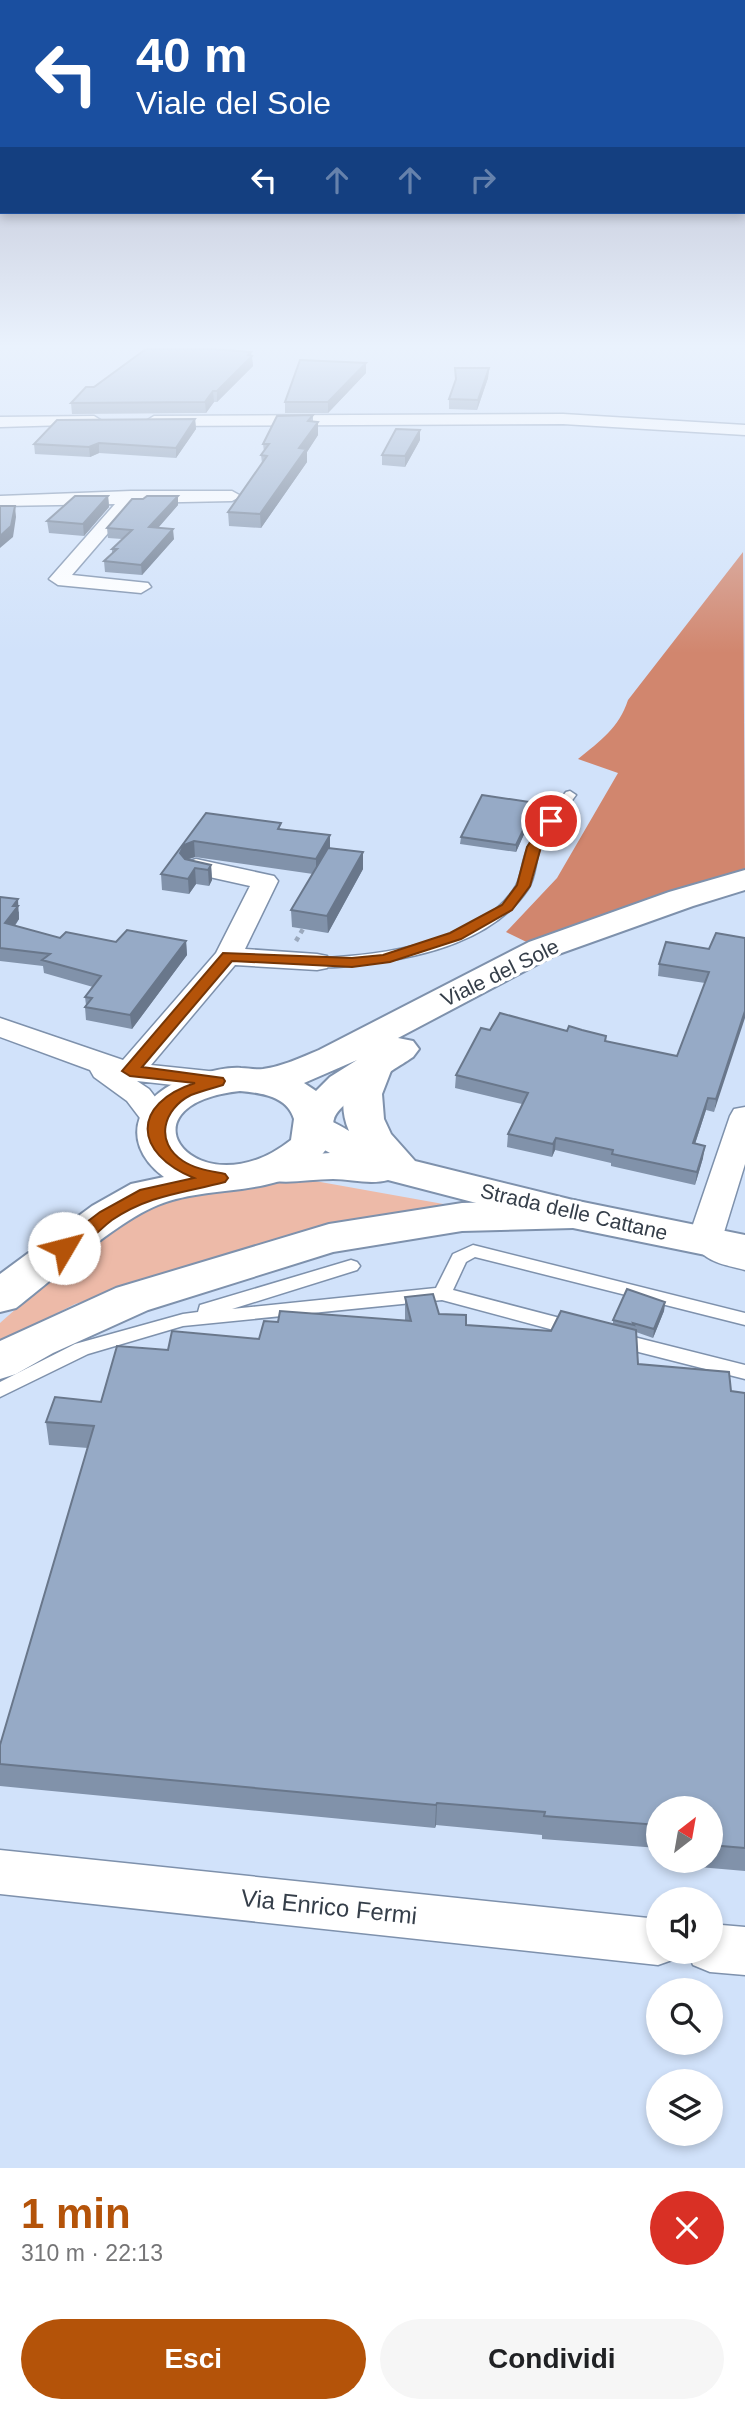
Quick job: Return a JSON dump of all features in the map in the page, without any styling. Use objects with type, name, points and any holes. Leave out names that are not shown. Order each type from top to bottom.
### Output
[{"type":"main road","name":"Viale del Sole","points":[[0,1271],[159,1134],[164,1109],[186,1092],[218,1081],[262,1081],[298,1073],[541,949],[745,880]]},
{"type":"main road","name":"Viale del Sole","points":[[375,1063],[568,963],[691,917],[745,901]]},
{"type":"main road","points":[[0,1297],[107,1216],[146,1194],[219,1178],[259,1175],[278,1170],[297,1158],[310,1144],[314,1122],[344,1085],[375,1063]]},
{"type":"main road","points":[[375,1063],[362,1084],[362,1113],[376,1143],[403,1171]]},
{"type":"main road","name":"Viale del Sole","points":[[262,1081],[277,1085],[300,1098],[314,1122]]},
{"type":"main road","name":"Strada delle Cattane","points":[[314,1122],[352,1149],[403,1171],[573,1214],[745,1249]]},
{"type":"main road","points":[[159,1134],[177,1165],[204,1176],[219,1178]]},
{"type":"main road","name":"Strada delle Cattane","points":[[278,1170],[334,1166],[403,1171]]},
{"type":"main road","points":[[0,1362],[37,1341],[132,1298],[329,1238],[462,1217],[573,1214]]},
{"type":"street","points":[[131,496],[58,579],[141,587]]},
{"type":"street","points":[[0,501],[131,496],[232,496]]},
{"type":"street","points":[[130,1071],[228,956],[265,881],[196,867]]},
{"type":"street","points":[[228,956],[317,962]]},
{"type":"street","points":[[0,1027],[88,1060],[130,1071],[218,1081]]},
{"type":"street","points":[[88,1060],[138,1095],[159,1134]]},
{"type":"street","points":[[704,1242],[745,1116]]},
{"type":"street","name":"Via Enrico Fermi","points":[[0,1872],[646,1941]]},
{"type":"street","points":[[723,1949],[745,1951]]},
{"type":"lane","points":[[317,962],[352,963],[385,959],[456,936],[507,908],[523,886],[534,847],[570,795]]},
{"type":"lane","points":[[704,1242],[708,1250],[745,1264]]},
{"type":"lane","points":[[442,1294],[459,1258],[473,1251],[745,1320]]},
{"type":"lane","points":[[0,1390],[82,1349],[351,1266]]},
{"type":"lane","points":[[183,1320],[442,1294],[745,1372]]},
{"type":"shaded area","points":[[743,552],[745,880],[541,949],[506,932],[557,878],[618,773],[578,759],[614,726],[628,700]]},
{"type":"shaded area","points":[[287,1176],[460,1207],[212,1264],[75,1304],[0,1342],[0,1323],[89,1244],[170,1192]]},
{"type":"building","points":[[265,450],[305,450],[260,514],[228,512],[267,456],[261,455]]},
{"type":"building","points":[[385,450],[408,450],[405,456],[382,455]]},
{"type":"building","points":[[75,496],[108,496],[83,524],[47,521]]},
{"type":"building","points":[[147,496],[178,496],[149,527],[173,529],[141,565],[104,561],[117,549],[112,549],[132,530],[107,528],[132,499],[143,499]]},
{"type":"building","points":[[0,506],[15,506],[11,526],[0,536]]},
{"type":"building","points":[[482,795],[536,803],[516,845],[461,837]]},
{"type":"building","points":[[206,813],[281,823],[278,829],[330,835],[316,859],[194,841],[184,845],[180,853],[185,859],[211,865],[208,870],[195,868],[188,879],[161,874]]},
{"type":"building","points":[[328,848],[363,852],[327,916],[291,910]]},
{"type":"building","points":[[0,897],[18,899],[13,906],[18,906],[5,923],[60,938],[66,932],[116,942],[127,930],[186,941],[130,1015],[85,1007],[92,998],[85,997],[101,976],[42,960],[50,954],[0,948]]},
{"type":"building","points":[[716,933],[745,938],[745,1011],[716,1099],[708,1098],[693,1143],[705,1146],[697,1172],[612,1154],[613,1150],[556,1138],[553,1144],[508,1134],[528,1093],[456,1075],[481,1028],[490,1030],[500,1013],[567,1031],[569,1026],[606,1036],[605,1041],[677,1056],[709,972],[659,964],[666,942],[709,949]]},
{"type":"building","points":[[627,1289],[665,1302],[654,1329],[613,1320]]},
{"type":"building","points":[[433,1294],[439,1314],[466,1315],[466,1325],[551,1331],[561,1311],[636,1330],[638,1364],[729,1372],[731,1391],[745,1393],[745,1848],[723,1846],[723,1796],[646,1796],[646,1824],[544,1816],[545,1812],[436,1805],[0,1764],[0,1745],[94,1426],[46,1422],[55,1397],[101,1402],[117,1346],[168,1350],[172,1331],[259,1339],[264,1321],[278,1322],[280,1311],[411,1321],[405,1297]]},
{"type":"route","points":[[64,1248],[107,1216],[146,1194],[219,1178],[190,1171],[167,1158],[158,1145],[155,1132],[158,1119],[174,1100],[186,1092],[218,1081],[130,1071],[228,956],[352,963],[385,959],[456,936],[507,908],[523,886],[534,847],[551,821]]}]
